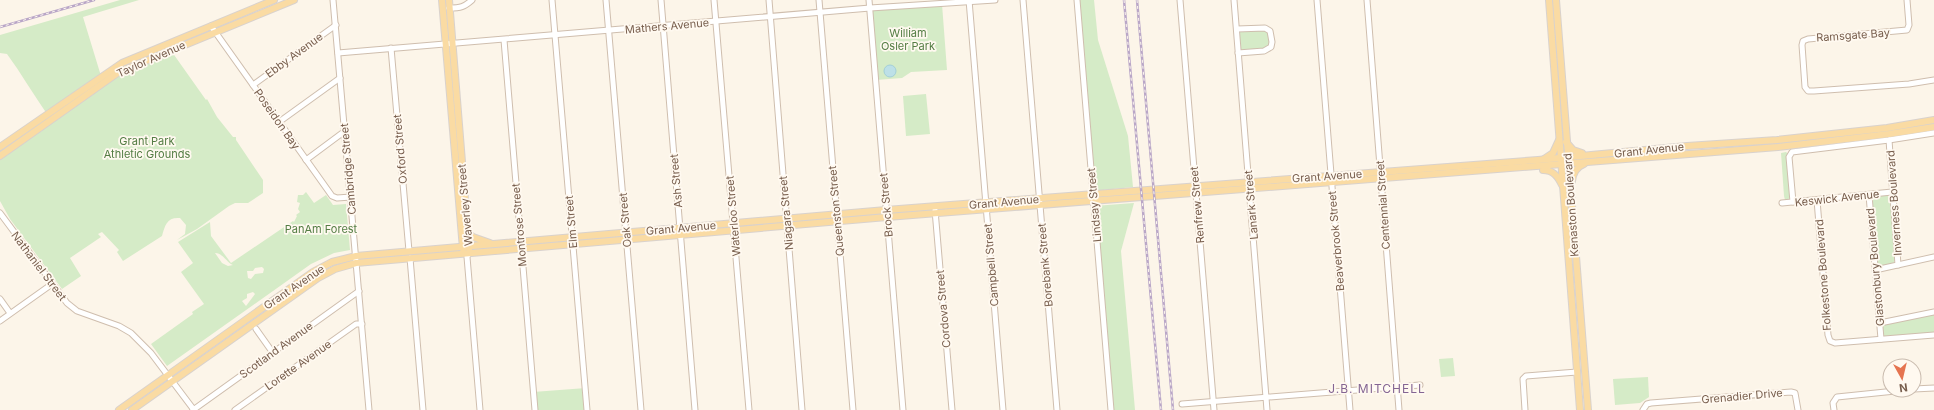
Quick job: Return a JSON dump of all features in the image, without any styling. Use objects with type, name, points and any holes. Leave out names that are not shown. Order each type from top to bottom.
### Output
[{"type":"main road","name":"Taylor Avenue","points":[[0,147],[111,68],[135,56],[274,0]]},
{"type":"main road","name":"Taylor Avenue","points":[[0,156],[119,72],[294,0]]},
{"type":"main road","name":"Waverley Street","points":[[442,0],[449,44],[467,232],[466,253]]},
{"type":"main road","name":"Waverley Street","points":[[449,0],[449,44],[466,246]]},
{"type":"main road","name":"Kenaston Boulevard","points":[[1549,0],[1565,157],[1563,188],[1580,410]]},
{"type":"main road","name":"Kenaston Boulevard","points":[[1556,0],[1563,140]]},
{"type":"main road","name":"Grant Avenue","points":[[119,410],[313,272],[332,262],[356,256],[521,242],[627,240],[734,230],[935,215],[1039,199],[1777,140],[1887,128],[1934,120]]},
{"type":"main road","name":"Grant Avenue","points":[[132,410],[318,278],[335,269],[356,263],[521,248],[626,232],[886,210],[935,207],[1040,206],[1590,163],[1778,147],[1889,134],[1934,127]]},
{"type":"main road","points":[[1538,160],[1550,156],[1563,140],[1577,153],[1604,155]]},
{"type":"main road","points":[[1571,201],[1573,173],[1579,166],[1590,163]]},
{"type":"main road","name":"Kenaston Boulevard","points":[[1565,165],[1571,201],[1588,410]]},
{"type":"main road","points":[[1519,168],[1551,170],[1557,176],[1563,188]]},
{"type":"main road","points":[[467,232],[473,238],[494,244]]},
{"type":"street","name":"Cambridge Street","points":[[333,0],[362,324],[368,410]]},
{"type":"street","points":[[449,8],[466,7],[472,0]]},
{"type":"street","name":"Elm Street","points":[[552,0],[587,410]]},
{"type":"street","name":"Oak Street","points":[[606,0],[610,30],[641,410]]},
{"type":"street","name":"Ash Street","points":[[660,0],[695,410]]},
{"type":"street","name":"Waterloo Street","points":[[714,0],[749,410]]},
{"type":"street","name":"Niagara Street","points":[[769,0],[802,410]]},
{"type":"street","name":"Queenston Street","points":[[819,0],[853,410]]},
{"type":"street","name":"Brock Street","points":[[869,0],[903,410]]},
{"type":"street","name":"Mathers Avenue","points":[[338,53],[820,13],[918,2],[995,0]]},
{"type":"street","name":"Borebank Street","points":[[1023,0],[1057,410]]},
{"type":"street","name":"Lindsay Street","points":[[1077,0],[1111,410]]},
{"type":"street","name":"Renfrew Street","points":[[1180,0],[1214,410]]},
{"type":"street","name":"Lanark Street","points":[[1234,0],[1267,410]]},
{"type":"street","name":"Beaverbrook Street","points":[[1317,0],[1350,410]]},
{"type":"street","name":"Centennial Street","points":[[1367,0],[1399,410]]},
{"type":"street","name":"Ramsgate Bay","points":[[1907,0],[1909,27],[1907,30],[1808,39],[1803,41],[1805,87],[1808,91],[1814,91],[1909,84],[1934,80]]},
{"type":"street","name":"Campbell Street","points":[[969,1],[1003,410]]},
{"type":"street","name":"Ebby Avenue","points":[[253,85],[336,25]]},
{"type":"street","name":"Poseidon Bay","points":[[211,26],[332,196],[337,198],[351,197]]},
{"type":"street","points":[[1237,29],[1265,28],[1270,31],[1272,42],[1271,48],[1264,51],[1238,52]]},
{"type":"street","name":"Montrose Street","points":[[504,40],[535,410]]},
{"type":"street","name":"Oxford Street","points":[[391,48],[409,251]]},
{"type":"street","points":[[279,122],[340,78]]},
{"type":"street","points":[[306,160],[345,131]]},
{"type":"street","points":[[1793,202],[1789,157],[1792,152],[1934,133]]},
{"type":"street","name":"Inverness Boulevard","points":[[1889,140],[1898,265]]},
{"type":"street","name":"Keswick Avenue","points":[[1782,203],[1892,192]]},
{"type":"street","name":"Glastonbury Boulevard","points":[[1869,195],[1881,339]]},
{"type":"street","name":"Folkestone Boulevard","points":[[1817,200],[1828,340],[1835,343],[1934,335]]},
{"type":"street","name":"Cordova Street","points":[[935,207],[952,410]]},
{"type":"street","name":"Nathaniel Street","points":[[0,208],[9,226]]},
{"type":"street","name":"Nathaniel Street","points":[[0,213],[67,303],[77,311],[119,326],[132,333],[141,341],[173,381],[193,410]]},
{"type":"street","name":"Waverley Street","points":[[466,253],[480,410]]},
{"type":"street","points":[[1875,270],[1934,257]]},
{"type":"street","points":[[410,258],[423,410]]},
{"type":"street","points":[[0,321],[52,284]]},
{"type":"street","name":"Scotland Avenue","points":[[193,410],[359,291]]},
{"type":"street","points":[[0,299],[10,313]]},
{"type":"street","points":[[1880,324],[1934,312]]},
{"type":"street","name":"Lorette Avenue","points":[[235,410],[355,325],[362,324]]},
{"type":"street","points":[[256,329],[273,353]]},
{"type":"street","points":[[1525,410],[1523,379],[1526,376],[1577,372]]},
{"type":"street","points":[[1182,404],[1420,385]]},
{"type":"street","points":[[1922,389],[1934,388]]},
{"type":"street","points":[[1834,410],[1833,403],[1837,397],[1882,392]]},
{"type":"street","name":"Grenadier Drive","points":[[1643,410],[1647,404],[1651,403],[1795,393],[1798,410]]},
{"type":"green space","points":[[120,0],[139,0],[83,17],[101,76],[47,114],[7,54],[0,53],[0,35]]},
{"type":"green space","points":[[1077,0],[1094,0],[1098,40],[1128,136],[1133,187],[1093,191]]},
{"type":"green space","name":"William Osler Park","points":[[942,4],[947,70],[911,72],[902,78],[876,80],[870,8]]},
{"type":"green space","points":[[1265,28],[1270,31],[1271,47],[1238,53],[1237,29]]},
{"type":"green space","name":"Grant Park Athletic Grounds","points":[[172,52],[206,100],[207,99],[217,117],[233,137],[236,137],[236,140],[263,180],[263,193],[248,203],[235,203],[229,206],[197,229],[177,240],[185,234],[186,225],[180,218],[169,220],[162,236],[123,261],[117,252],[119,250],[102,232],[98,234],[101,237],[70,258],[81,276],[62,289],[10,219],[0,201],[0,160],[118,76]]},
{"type":"green space","points":[[926,94],[930,134],[906,136],[903,96]]},
{"type":"green space","points":[[1786,152],[1788,154],[1790,197],[1787,201],[1785,200],[1784,196],[1781,153]]},
{"type":"green space","name":"PanAm Forest","points":[[306,192],[314,203],[326,195],[333,205],[346,204],[350,250],[334,253],[311,264],[167,366],[151,344],[193,314],[192,312],[204,304],[181,272],[193,263],[178,242],[210,222],[211,236],[231,263],[293,221],[294,222],[297,216],[296,215],[300,212],[298,209],[300,203],[297,202],[298,195],[303,195]],"holes":[[[215,253],[223,256],[233,265],[228,266],[222,263]],[[262,267],[264,269],[263,273],[255,274],[251,279],[248,278],[247,271],[253,271],[255,268]],[[253,292],[255,294],[246,306],[242,301],[247,298],[247,294]]]},
{"type":"green space","points":[[1887,195],[1890,199],[1895,260],[1893,264],[1879,266],[1877,265],[1872,199],[1875,196]]},
{"type":"green space","points":[[1134,203],[1121,251],[1135,410],[1111,410],[1094,206]]},
{"type":"green space","points":[[1934,312],[1934,335],[1881,339],[1880,323]]},
{"type":"green space","points":[[1453,358],[1455,376],[1441,377],[1439,359]]},
{"type":"green space","points":[[1648,377],[1649,397],[1640,403],[1615,405],[1613,379]]},
{"type":"green space","points":[[586,388],[587,410],[535,410],[533,392]]},
{"type":"water","points":[[892,65],[895,66],[895,76],[888,77],[885,76],[884,69],[885,66]]},
{"type":"railway","points":[[0,27],[94,0]]},
{"type":"railway","points":[[1124,0],[1161,410]]},
{"type":"railway","points":[[1137,0],[1173,410]]},
{"type":"district","name":"J.B. MITCHELL","points":[[1377,388]]}]
